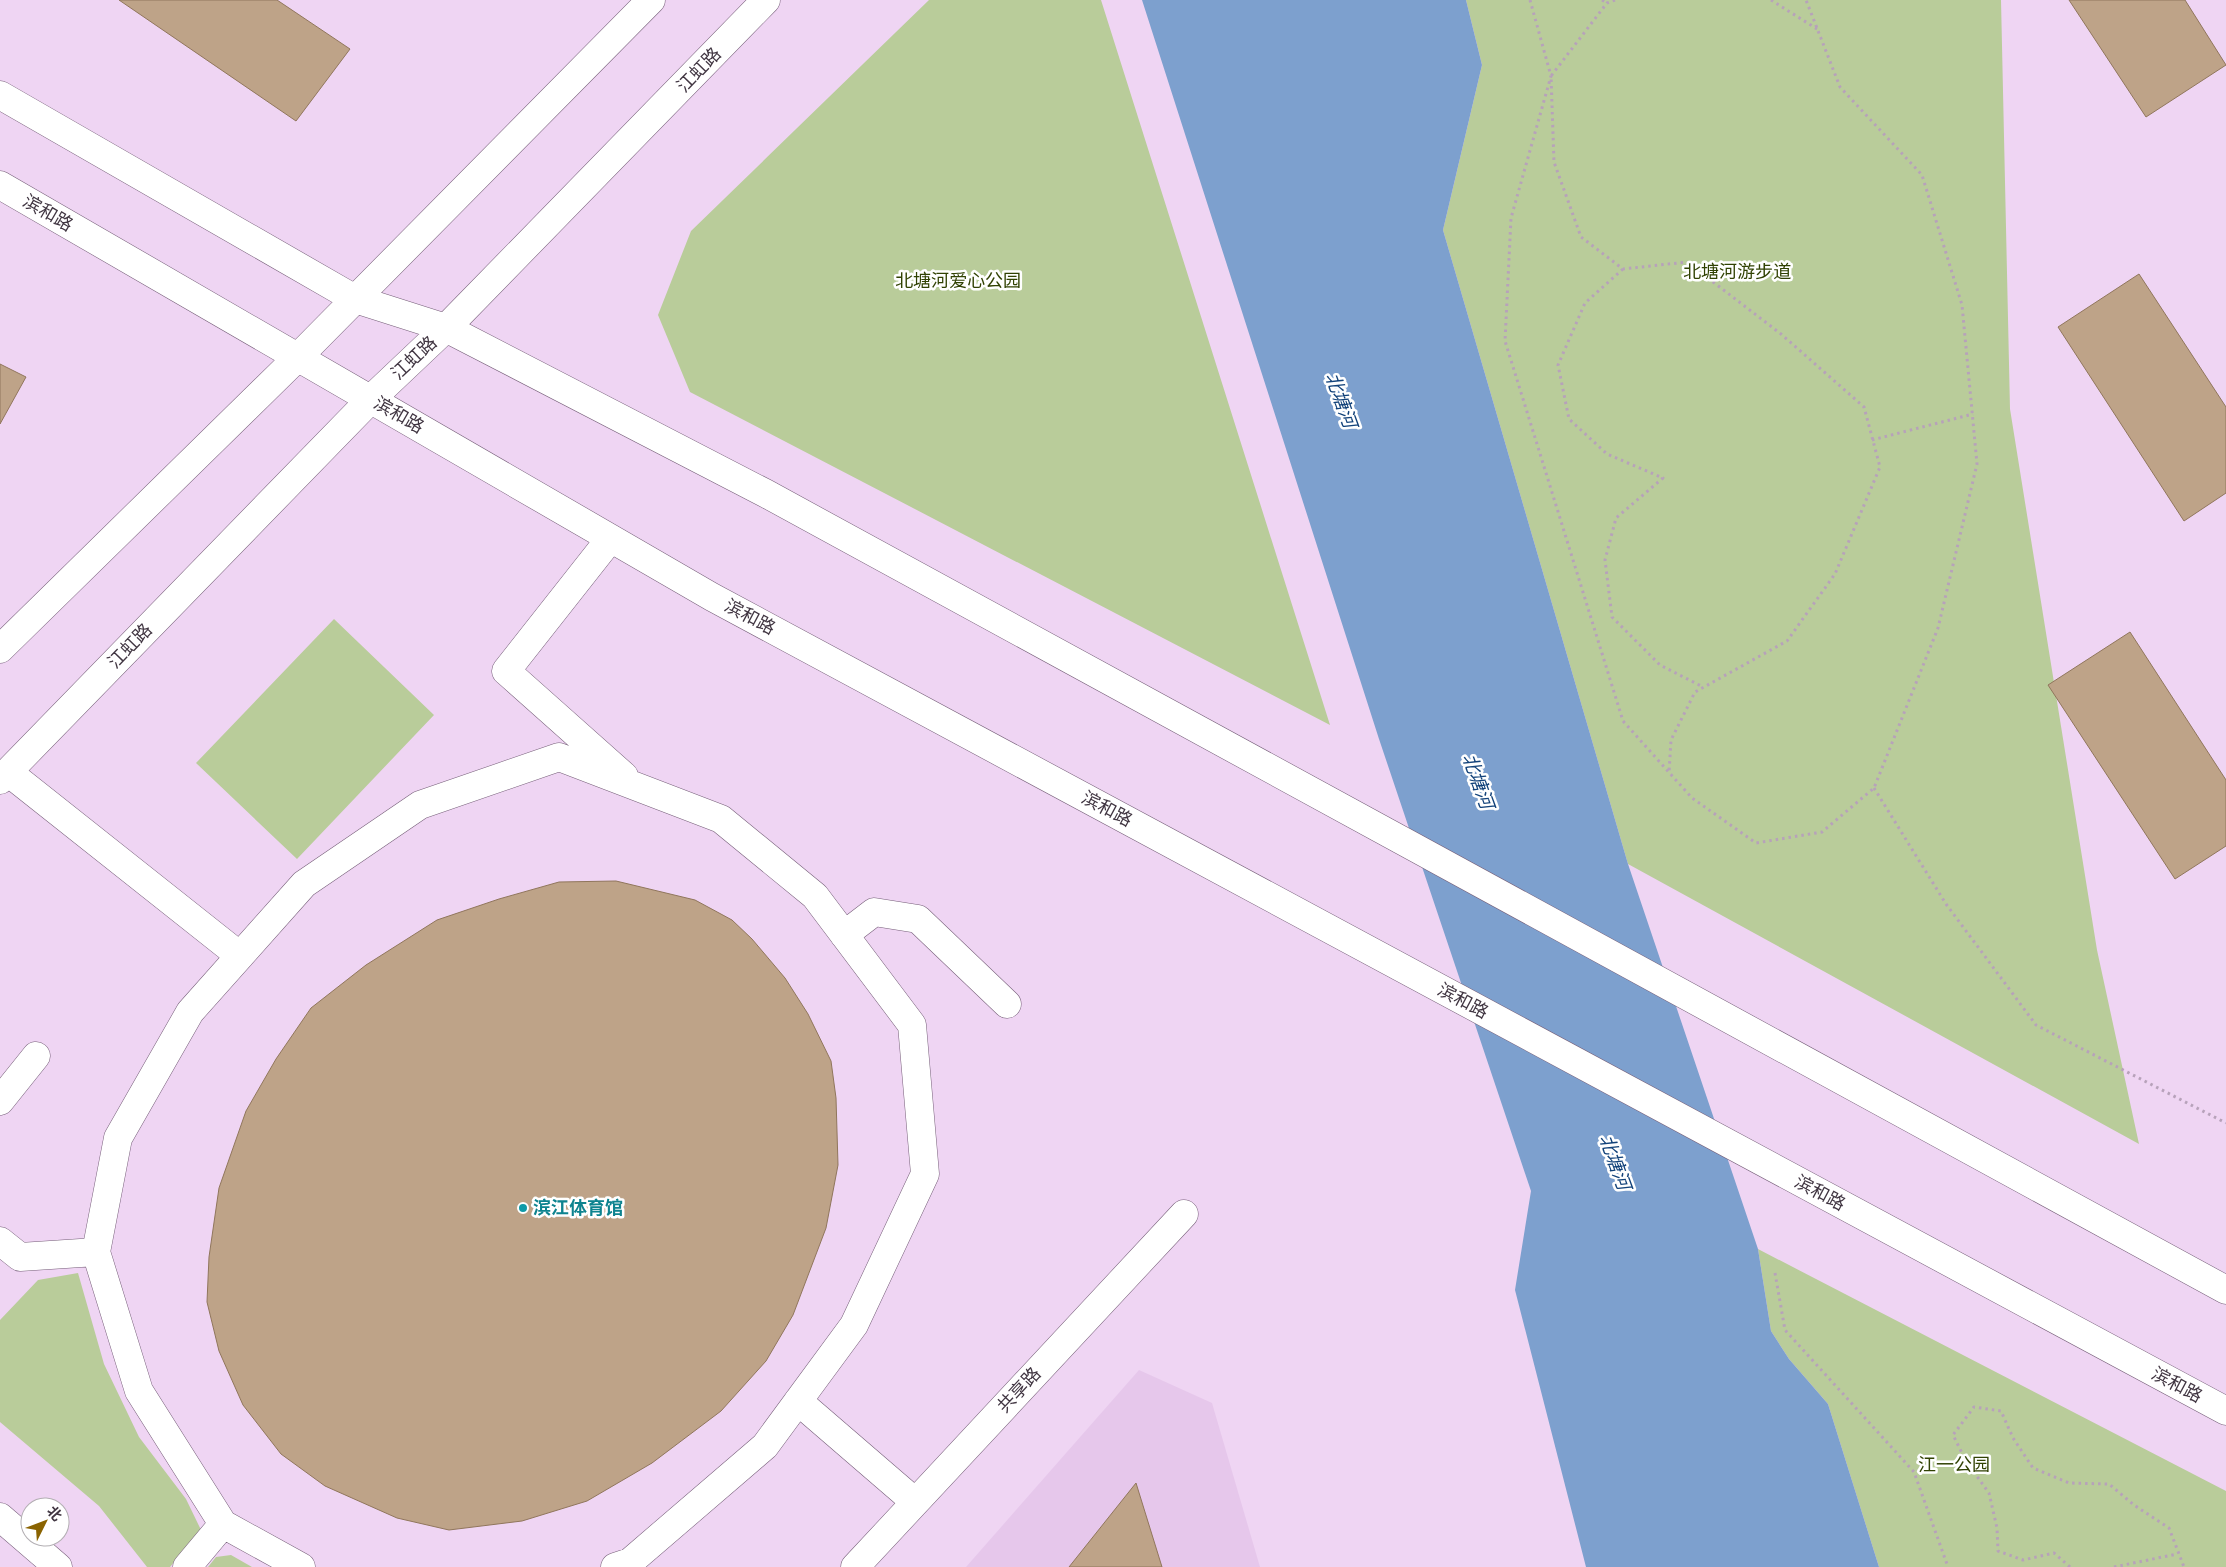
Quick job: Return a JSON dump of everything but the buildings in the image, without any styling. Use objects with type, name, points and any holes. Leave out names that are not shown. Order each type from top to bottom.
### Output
[{"type":"main road","points":[[0,649],[298,357],[651,0]]},
{"type":"main road","name":"江虹路","points":[[4,776],[371,399],[446,328],[766,0]]},
{"type":"main road","points":[[0,95],[355,298],[446,328],[765,493],[2226,1290]]},
{"type":"main road","name":"滨和路","points":[[0,185],[712,597],[2226,1411]]},
{"type":"main road","points":[[610,538],[506,671],[637,787]]},
{"type":"main road","points":[[301,1567],[223,1524],[139,1391],[96,1252],[118,1138],[190,1012],[304,884],[420,805],[559,757],[721,820],[815,896],[912,1025],[925,1174],[854,1325],[765,1446],[630,1562],[615,1567]]},
{"type":"main road","points":[[4,776],[240,956]]},
{"type":"main road","points":[[844,935],[874,912],[918,919],[1007,1004]]},
{"type":"main road","points":[[0,1100],[36,1056]]},
{"type":"main road","name":"共享路","points":[[854,1567],[1184,1214]]},
{"type":"main road","points":[[0,1241],[20,1257],[96,1252]]},
{"type":"main road","points":[[798,1401],[914,1501]]},
{"type":"main road","points":[[0,1517],[58,1567]]},
{"type":"main road","points":[[188,1567],[223,1524]]},
{"type":"path","points":[[1530,0],[1550,76],[1554,162],[1582,237],[1623,269]]},
{"type":"path","points":[[1602,0],[1607,3]]},
{"type":"path","points":[[1615,0],[1607,3],[1550,76],[1511,218],[1504,341],[1622,721],[1692,798],[1756,844],[1822,832],[1874,788],[1938,628],[1977,464],[1962,305],[1922,175],[1840,87],[1806,0]]},
{"type":"path","points":[[1771,0],[1818,30]]},
{"type":"path","points":[[1669,772],[1670,740],[1695,692],[1703,688],[1787,641],[1835,574],[1880,467],[1864,407],[1781,334],[1687,262],[1623,269],[1585,303],[1558,365],[1569,419],[1607,454],[1663,478],[1616,518],[1605,560],[1612,617],[1660,665],[1703,688]]},
{"type":"path","points":[[1872,440],[1972,414]]},
{"type":"path","points":[[1874,788],[1946,904],[2036,1025],[2226,1123]]},
{"type":"path","points":[[1775,1273],[1785,1330],[1914,1472],[1948,1567]]},
{"type":"path","points":[[2070,1567],[2054,1553],[2023,1560],[1998,1551],[1997,1528],[1989,1493],[1966,1461],[1953,1435],[1974,1407],[2001,1411],[2012,1438],[2033,1468],[2069,1482],[2109,1484],[2134,1505],[2169,1528],[2177,1554],[2184,1567]]},
{"type":"path","points":[[2114,1567],[2177,1554]]},
{"type":"shaded area","points":[[1139,1370],[1212,1403],[1260,1567],[966,1567]]},
{"type":"green space","name":"北塘河爱心公园","points":[[929,0],[1101,0],[1330,725],[690,392],[658,315],[691,231]]},
{"type":"green space","name":"北塘河游步道","points":[[1466,0],[2001,0],[2010,409],[2097,950],[2139,1144],[1628,864],[1443,230],[1482,65]]},
{"type":"green space","points":[[334,619],[434,715],[297,859],[196,763]]},
{"type":"green space","name":"江一公园","points":[[1758,1249],[2226,1491],[2226,1567],[1879,1567],[1828,1404],[1789,1359],[1771,1331]]},
{"type":"green space","points":[[78,1273],[104,1364],[139,1437],[186,1499],[201,1530],[170,1567],[147,1567],[99,1506],[0,1422],[0,1320],[38,1280]]},
{"type":"green space","points":[[231,1555],[252,1567],[208,1567],[216,1557]]},
{"type":"water","name":"北塘河","points":[[1142,0],[1466,0],[1482,65],[1443,230],[1628,864],[1758,1249],[1771,1331],[1789,1359],[1828,1404],[1879,1567],[1586,1567],[1515,1290],[1531,1191],[1379,739]]},
{"type":"place","name":"滨江体育馆","points":[[523,1208]]}]
